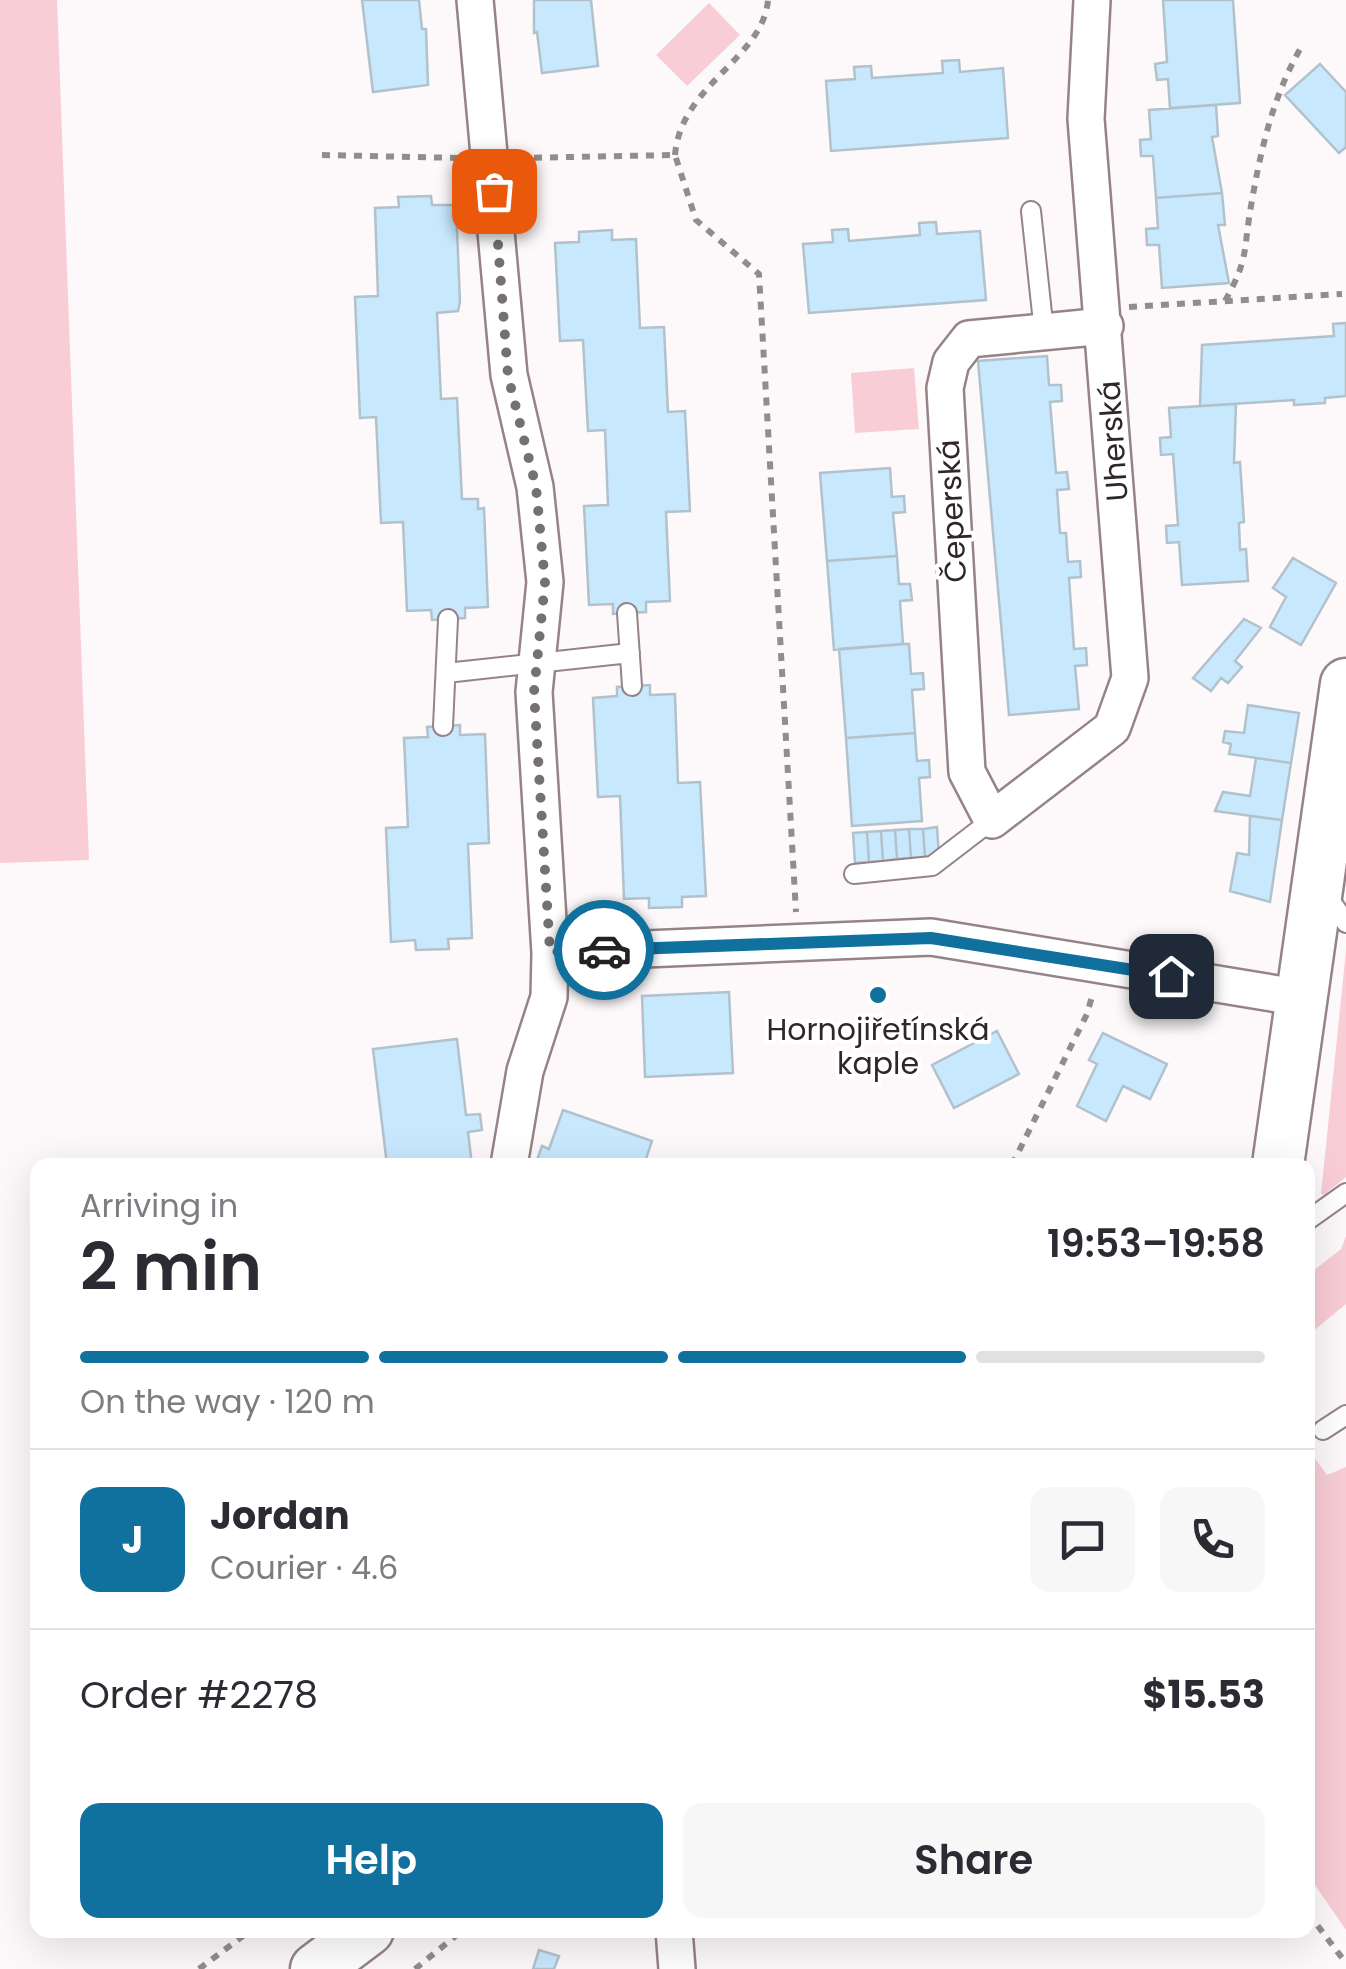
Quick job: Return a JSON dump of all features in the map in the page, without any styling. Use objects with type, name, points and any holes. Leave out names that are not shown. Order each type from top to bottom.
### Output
[{"type":"main road","points":[[1279,1158],[1346,684]]},
{"type":"main road","points":[[316,1969],[357,1938]]},
{"type":"street","points":[[476,0],[508,376],[536,487],[545,582],[534,692],[550,952],[549,998],[525,1070],[510,1158]]},
{"type":"street","name":"Uherská","points":[[992,820],[1112,728],[1130,678],[1086,119],[1092,0]]},
{"type":"street","name":"Čeperská","points":[[992,820],[967,772],[944,388],[951,362],[969,339],[1044,332],[1104,317]]},
{"type":"street","points":[[550,952],[931,938],[1302,998]]},
{"type":"street","points":[[675,1938],[677,1969]]},
{"type":"lane","points":[[1031,211],[1044,332]]},
{"type":"lane","points":[[627,613],[632,686]]},
{"type":"lane","points":[[443,726],[448,619]]},
{"type":"lane","points":[[446,673],[630,652]]},
{"type":"lane","points":[[854,874],[932,866],[992,820]]},
{"type":"lane","points":[[1317,882],[1346,923]]},
{"type":"lane","points":[[1315,1215],[1346,1193]]},
{"type":"lane","points":[[1323,1430],[1346,1415]]},
{"type":"path","points":[[768,0],[766,22],[695,99],[676,137],[675,155],[696,220],[760,274],[798,943]]},
{"type":"path","points":[[1225,301],[1246,263],[1250,211],[1268,120],[1283,78],[1303,44]]},
{"type":"path","points":[[322,154],[492,159],[675,155]]},
{"type":"path","points":[[1104,317],[1225,301],[1342,294]]},
{"type":"path","points":[[1015,1158],[1087,1014],[1101,964]]},
{"type":"path","points":[[1315,1923],[1346,1963]]},
{"type":"path","points":[[199,1969],[240,1938]]},
{"type":"path","points":[[414,1969],[453,1938]]},
{"type":"shaded area","points":[[0,0],[57,0],[89,860],[0,863]]},
{"type":"shaded area","points":[[709,3],[740,35],[687,86],[656,55]]},
{"type":"shaded area","points":[[914,368],[919,429],[855,433],[851,373]]},
{"type":"shaded area","points":[[1346,950],[1346,1177],[1324,1195],[1321,1194]]},
{"type":"shaded area","points":[[1346,1236],[1346,1304],[1315,1330],[1315,1269],[1341,1249]]},
{"type":"shaded area","points":[[1315,1459],[1327,1475],[1346,1467],[1346,1930],[1315,1885]]},
{"type":"building","points":[[362,0],[419,0],[422,29],[426,29],[428,85],[373,92]]},
{"type":"building","points":[[534,0],[591,0],[598,66],[542,73],[537,32],[534,33]]},
{"type":"building","points":[[1163,0],[1233,0],[1240,103],[1170,108],[1168,79],[1157,80],[1155,64],[1167,62]]},
{"type":"building","points":[[959,60],[960,72],[1003,68],[1008,138],[831,151],[826,81],[855,79],[854,67],[871,66],[872,78],[943,73],[942,61]]},
{"type":"building","points":[[1320,64],[1346,92],[1346,147],[1339,153],[1285,95]]},
{"type":"building","points":[[1216,105],[1218,136],[1212,137],[1222,193],[1156,198],[1153,156],[1141,156],[1140,140],[1151,139],[1149,110]]},
{"type":"building","points":[[1222,193],[1225,225],[1218,225],[1229,283],[1162,288],[1159,245],[1147,245],[1146,229],[1158,228],[1156,198]]},
{"type":"building","points":[[431,196],[432,205],[456,205],[460,302],[458,311],[437,313],[441,399],[457,398],[462,499],[478,499],[478,509],[484,508],[488,607],[465,608],[465,618],[432,620],[431,610],[407,611],[403,522],[381,523],[376,417],[360,418],[355,297],[378,296],[375,208],[399,207],[398,197]]},
{"type":"building","points":[[936,222],[937,234],[980,231],[986,300],[809,313],[803,244],[833,242],[832,230],[848,229],[849,241],[920,235],[919,223]]},
{"type":"building","points":[[612,230],[612,240],[636,239],[640,328],[664,327],[668,412],[685,411],[690,511],[666,512],[670,601],[646,602],[646,612],[613,614],[613,604],[589,605],[584,506],[608,505],[605,430],[588,431],[583,340],[560,341],[555,243],[579,242],[579,232]]},
{"type":"building","points":[[1346,323],[1346,396],[1325,398],[1325,403],[1294,405],[1294,400],[1200,406],[1202,345],[1334,336],[1333,324]]},
{"type":"building","points":[[1047,356],[1049,385],[1061,385],[1062,401],[1050,402],[1056,473],[1067,472],[1069,489],[1057,490],[1060,533],[1066,533],[1068,562],[1080,561],[1081,577],[1069,578],[1074,649],[1086,648],[1087,665],[1075,666],[1079,709],[1009,715],[978,361]]},
{"type":"building","points":[[1236,404],[1234,463],[1240,462],[1244,522],[1239,523],[1240,550],[1246,549],[1248,581],[1182,585],[1179,542],[1167,543],[1166,526],[1178,525],[1173,454],[1161,455],[1160,438],[1171,437],[1169,408]]},
{"type":"building","points":[[890,468],[892,497],[904,496],[905,512],[893,513],[897,556],[827,561],[820,473]]},
{"type":"building","points":[[897,556],[899,584],[910,584],[912,600],[900,601],[903,644],[834,650],[827,561]]},
{"type":"building","points":[[1293,558],[1336,583],[1301,645],[1270,627],[1286,597],[1273,588]]},
{"type":"building","points":[[1244,619],[1261,628],[1235,661],[1242,667],[1228,683],[1221,678],[1211,691],[1193,678]]},
{"type":"building","points":[[909,644],[911,674],[923,673],[924,689],[912,690],[915,733],[846,738],[839,649]]},
{"type":"building","points":[[650,685],[650,695],[675,694],[678,783],[700,782],[706,896],[682,897],[682,907],[649,908],[649,898],[624,899],[620,796],[598,797],[593,698],[617,696],[617,687]]},
{"type":"building","points":[[1248,705],[1299,713],[1291,763],[1229,754],[1231,744],[1223,742],[1225,731],[1244,733]]},
{"type":"building","points":[[460,725],[460,735],[485,734],[489,843],[468,844],[472,938],[448,939],[449,949],[416,950],[415,940],[391,942],[386,828],[408,827],[404,738],[428,737],[427,727]]},
{"type":"building","points":[[915,733],[917,761],[929,760],[930,777],[919,778],[922,821],[852,826],[846,738]]},
{"type":"building","points":[[1256,758],[1291,763],[1282,820],[1215,811],[1223,792],[1250,796]]},
{"type":"building","points":[[1250,816],[1282,820],[1270,902],[1230,891],[1237,853],[1249,855]]},
{"type":"building","points":[[937,827],[939,856],[925,857],[923,829]]},
{"type":"building","points":[[909,829],[911,858],[897,859],[895,830]]},
{"type":"building","points":[[909,829],[923,829],[925,857],[911,858]]},
{"type":"building","points":[[895,830],[897,859],[883,861],[881,831]]},
{"type":"building","points":[[881,831],[883,861],[869,862],[867,832]]},
{"type":"building","points":[[867,832],[869,862],[855,863],[853,833]]},
{"type":"building","points":[[729,992],[733,1073],[645,1077],[642,996]]},
{"type":"building","points":[[997,1031],[1019,1074],[954,1108],[932,1065]]},
{"type":"building","points":[[1103,1033],[1167,1064],[1150,1099],[1123,1086],[1106,1121],[1077,1106],[1097,1064],[1089,1060]]},
{"type":"building","points":[[457,1039],[466,1115],[480,1114],[482,1130],[468,1132],[471,1158],[386,1158],[373,1049]]},
{"type":"building","points":[[563,1110],[652,1141],[646,1158],[538,1158],[542,1146],[549,1149]]},
{"type":"building","points":[[539,1950],[559,1956],[554,1969],[533,1969]]},
{"type":"way so far","points":[[494,191],[508,376],[536,487],[545,582],[534,692],[550,952],[604,950]]},
{"type":"place","name":"Hornojiřetínská kaple","points":[[878,995]]},
{"type":"route","points":[[604,950],[931,938],[1171,976]]}]
